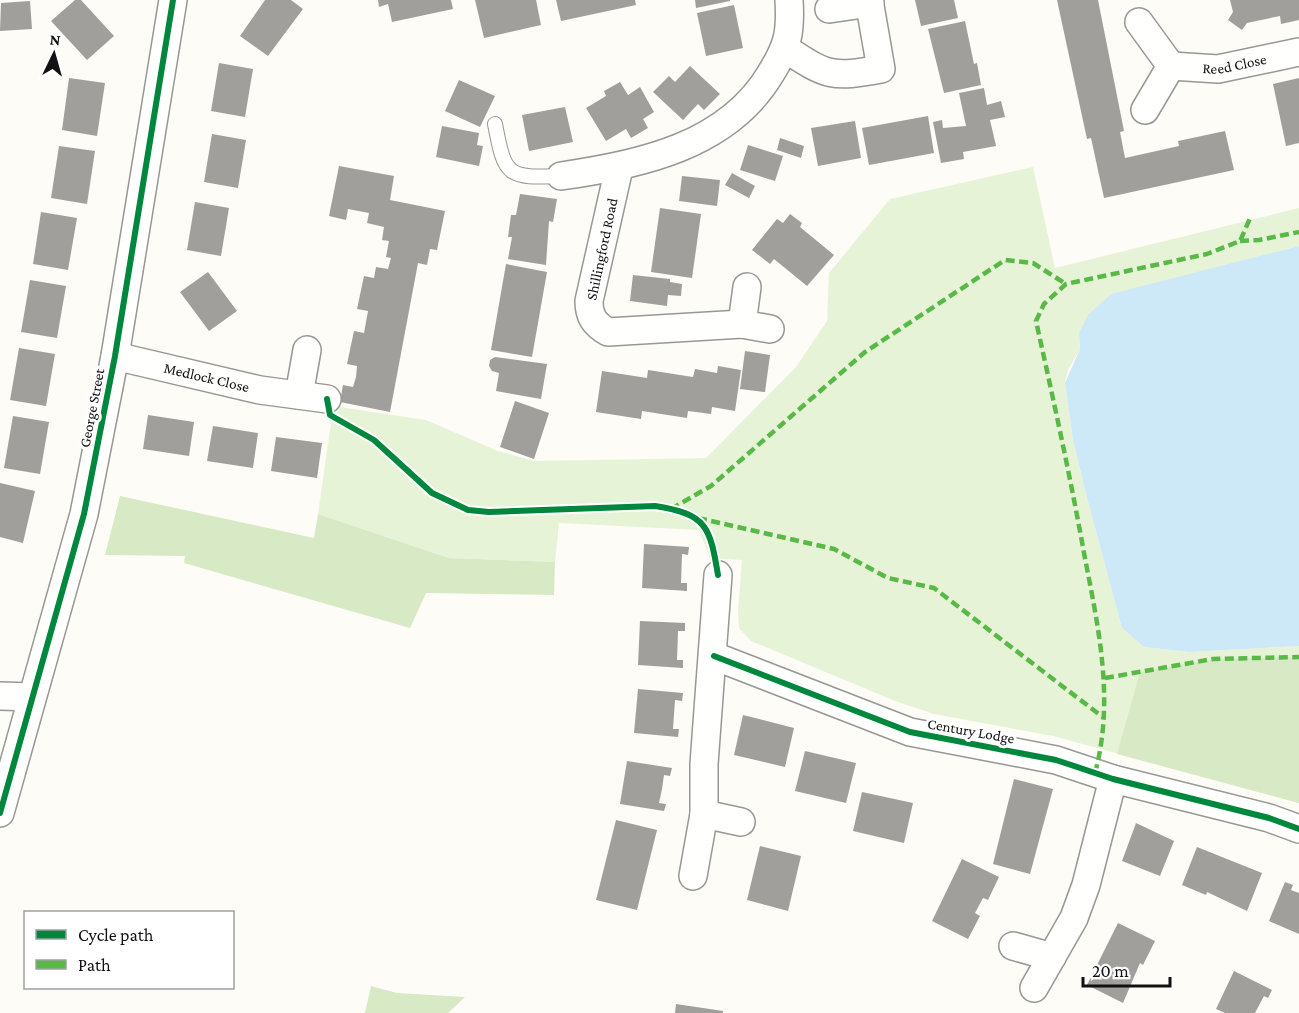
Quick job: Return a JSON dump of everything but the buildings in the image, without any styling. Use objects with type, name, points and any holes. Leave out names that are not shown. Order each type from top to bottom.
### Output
[{"type":"street","name":"George Street","points":[[0,813],[84,514],[115,356],[173,0]]},
{"type":"street","points":[[561,176],[619,168],[686,144],[735,117],[759,94],[786,49],[791,25],[789,0]]},
{"type":"street","points":[[786,49],[823,72],[839,75],[881,69],[869,2],[829,9]]},
{"type":"street","points":[[1139,22],[1171,66],[1145,110]]},
{"type":"street","name":"Reed Close","points":[[1171,66],[1218,69],[1299,52]]},
{"type":"street","name":"Shillingford Road","points":[[619,168],[590,301],[589,312],[594,321],[608,332],[742,324],[770,329]]},
{"type":"street","points":[[742,324],[747,287]]},
{"type":"street","points":[[298,395],[307,350]]},
{"type":"street","name":"Medlock Close","points":[[115,356],[260,390],[327,399]]},
{"type":"street","points":[[693,876],[704,814],[704,764],[714,656],[718,575]]},
{"type":"street","name":"Century Lodge","points":[[714,656],[910,732],[1038,756],[1113,779],[1269,818],[1299,829]]},
{"type":"street","points":[[0,696],[32,697]]},
{"type":"street","points":[[1034,988],[1074,918],[1086,885],[1113,779]]},
{"type":"street","points":[[704,814],[741,822]]},
{"type":"street","points":[[1012,946],[1052,957]]},
{"type":"lane","points":[[495,124],[503,163],[508,171],[522,176],[561,176]]},
{"type":"green space","points":[[1033,167],[1055,268],[1299,208],[1299,246],[1279,251],[1079,333],[1080,349],[1068,370],[1065,383],[1073,440],[1122,628],[1144,647],[1189,652],[1299,646],[1299,803],[1053,736],[934,714],[895,701],[751,641],[739,628],[742,560],[710,558],[699,530],[559,523],[555,562],[449,558],[318,514],[331,423],[340,407],[426,420],[498,451],[534,461],[706,458],[796,367],[827,321],[829,273],[890,199]]},
{"type":"green space","points":[[120,496],[314,538],[318,514],[449,558],[555,562],[554,595],[426,593],[410,628],[184,563],[185,556],[105,555]]},
{"type":"green space","points":[[1299,657],[1299,803],[1117,754],[1140,672],[1213,659]]},
{"type":"green space","points":[[371,986],[397,993],[465,997],[448,1013],[365,1013]]},
{"type":"water","points":[[1299,246],[1299,646],[1189,652],[1144,647],[1122,628],[1073,440],[1065,383],[1080,349],[1079,333],[1088,315],[1111,294]]},
{"type":"marked path","points":[[1095,773],[1104,718],[1099,635],[1073,495],[1036,321],[1044,304],[1066,284],[1207,254],[1240,241],[1251,216]]},
{"type":"marked path","points":[[1240,241],[1259,240],[1299,232]]},
{"type":"marked path","points":[[671,509],[711,486],[865,352],[1005,260],[1033,263],[1066,284]]},
{"type":"marked path","points":[[698,518],[834,549],[888,578],[934,588],[1104,718]]},
{"type":"marked path","points":[[1105,678],[1213,659],[1299,657]]},
{"type":"cycle path","points":[[0,813],[84,514],[115,356],[173,0]]},
{"type":"cycle path","points":[[327,399],[330,415],[374,440],[432,493],[468,510],[489,512],[655,506],[686,513],[696,519],[708,534],[718,575]]},
{"type":"cycle path","points":[[714,656],[910,732],[1056,760],[1113,779],[1269,818],[1299,829]]}]
